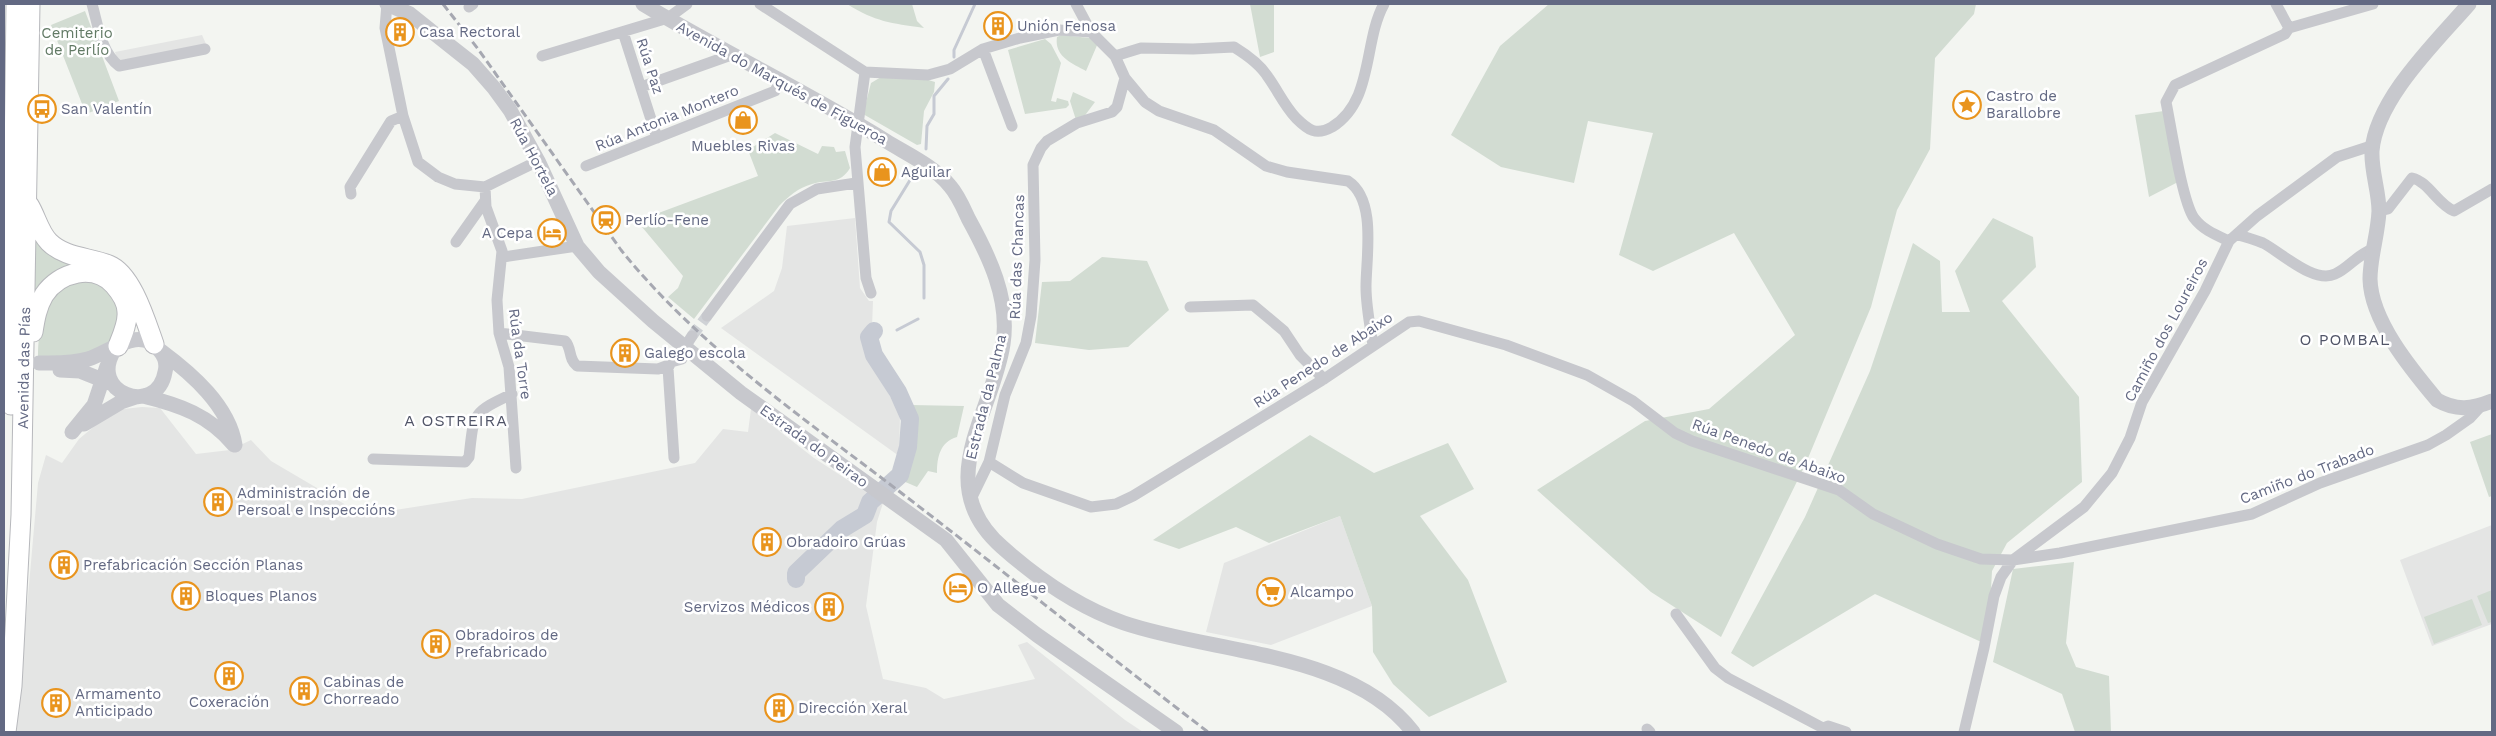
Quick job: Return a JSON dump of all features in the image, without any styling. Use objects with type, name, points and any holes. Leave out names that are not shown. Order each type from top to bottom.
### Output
[{"type":"highway","name":"Avenida das Pías","points":[[4,636],[10,463],[16,4]]},
{"type":"highway","name":"Avenida das Pías","points":[[6,732],[12,686],[21,515],[34,369],[27,202],[30,4]]},
{"type":"highway","points":[[27,202],[48,241],[58,249],[110,266],[121,272],[129,282],[157,348]]},
{"type":"highway","points":[[4,326],[12,268]]},
{"type":"highway","points":[[34,369],[36,314],[45,294],[56,282],[72,273],[88,271],[99,274],[110,281],[121,292],[128,312],[124,332],[114,352]]},
{"type":"street","points":[[92,4],[107,52],[111,60],[119,66],[204,49]]},
{"type":"street","points":[[387,4],[385,28],[402,116],[418,162],[438,177],[455,184],[485,187],[538,161]]},
{"type":"street","name":"Rúa Hortela","points":[[387,4],[410,14],[473,64],[510,110],[538,161],[577,246],[598,272],[689,341]]},
{"type":"street","name":"Avenida do Marqués de Figueroa","points":[[643,4],[858,123],[920,163]]},
{"type":"street","points":[[542,56],[668,18],[687,4]]},
{"type":"street","points":[[760,4],[865,72],[928,75],[950,69],[983,48],[1059,30],[1091,32]]},
{"type":"street","points":[[1115,56],[1141,48],[1193,49],[1234,46],[1260,67],[1268,76],[1282,101],[1306,127],[1316,133],[1324,132],[1347,116],[1354,106],[1374,40],[1377,17],[1384,4]]},
{"type":"street","points":[[2276,4],[2289,28]]},
{"type":"street","points":[[2372,4],[2289,28],[2285,34],[2175,85],[2166,102],[2186,194],[2194,217],[2205,229],[2233,238],[2262,243],[2312,274],[2325,277],[2336,274],[2360,254],[2374,249]]},
{"type":"street","points":[[2469,4],[2408,75],[2392,97],[2374,144],[2372,152],[2379,211],[2370,278],[2371,296],[2377,314],[2397,346],[2437,400],[2448,406],[2463,409],[2486,404]]},
{"type":"street","points":[[1079,6],[1091,32],[1115,56],[1125,78],[1145,102],[1159,111],[1214,130],[1266,166],[1286,172],[1348,181],[1355,185],[1364,207],[1369,240],[1366,287],[1373,344]]},
{"type":"street","name":"Rúa Paz","points":[[623,32],[657,138]]},
{"type":"street","points":[[983,48],[1012,126]]},
{"type":"street","points":[[641,88],[734,54]]},
{"type":"street","points":[[865,72],[855,147],[856,183],[866,278],[871,293]]},
{"type":"street","name":"Rúa das Chancas","points":[[970,501],[989,462],[1005,395],[1026,343],[1031,316],[1035,260],[1033,165],[1041,148],[1047,141],[1077,123],[1112,112],[1117,107],[1125,78]]},
{"type":"street","name":"Rúa Antonia Montero","points":[[586,166],[775,91],[781,80]]},
{"type":"street","points":[[350,194],[350,186],[391,121],[402,116]]},
{"type":"street","name":"Camiño dos Loureiros","points":[[2013,560],[2084,507],[2112,473],[2130,438],[2142,402],[2233,238],[2257,216],[2338,157],[2374,144]]},
{"type":"street","name":"Estrada da Palma","points":[[920,163],[944,179],[953,189],[989,261],[1002,299],[1003,344],[977,422],[968,475],[970,501],[983,524],[998,543],[1037,576],[1079,603],[1125,623],[1276,659],[1331,675],[1376,696],[1391,707],[1413,732]]},
{"type":"street","points":[[2379,211],[2388,209],[2412,178],[2419,180],[2447,208],[2454,211],[2492,188]]},
{"type":"street","points":[[707,316],[790,204],[817,189],[856,183]]},
{"type":"street","name":"Rúa da Torre","points":[[485,187],[485,201],[501,244],[502,257],[497,300],[499,333],[509,367],[516,468]]},
{"type":"street","points":[[456,242],[485,201]]},
{"type":"street","points":[[502,257],[577,246]]},
{"type":"street","points":[[1190,307],[1253,305],[1284,331],[1300,355],[1324,379]]},
{"type":"street","name":"Rúa Penedo de Abaixo","points":[[989,462],[1023,483],[1082,504],[1101,507],[1116,504],[1133,496],[1324,379],[1373,344],[1409,322],[1419,322],[1506,345],[1604,383],[1633,401],[1675,433],[1692,441],[1839,490],[1873,514],[1938,544],[1981,558],[2013,560]]},
{"type":"street","points":[[499,333],[565,341],[568,344],[570,358],[577,366],[658,370],[682,360],[689,341]]},
{"type":"street","points":[[34,369],[80,371],[107,382],[119,391],[140,397],[180,405],[206,419],[235,446],[233,431],[218,405],[180,365],[157,348],[140,339],[124,342],[114,352],[108,370],[107,382],[94,405],[72,432],[108,410],[140,397],[159,387],[164,378],[165,360],[157,348]]},
{"type":"street","name":"Estrada do Peirao","points":[[689,341],[740,392],[946,540],[998,605],[1037,635],[1176,732]]},
{"type":"street","points":[[34,369],[87,360],[114,352]]},
{"type":"street","points":[[669,365],[674,458]]},
{"type":"street","points":[[373,458],[465,462],[469,457],[473,420],[483,407],[512,394]]},
{"type":"street","name":"Camiño do Trabado","points":[[2013,560],[2252,514],[2320,483],[2428,445],[2446,435],[2486,404]]},
{"type":"street","points":[[1964,732],[1994,596],[2001,577],[2013,560]]},
{"type":"street","points":[[1676,614],[1715,668],[1722,673],[1823,730],[1828,726],[1846,732]]},
{"type":"shaded area","points":[[202,35],[206,44],[118,61],[115,52]]},
{"type":"shaded area","points":[[855,218],[860,288],[869,301],[873,301],[872,327],[862,344],[900,415],[899,456],[721,328],[774,291],[782,268],[787,226]]},
{"type":"shaded area","points":[[142,407],[160,408],[196,454],[230,450],[251,440],[271,461],[363,515],[472,498],[522,499],[695,463],[723,429],[748,432],[751,409],[814,458],[883,503],[877,522],[866,606],[883,679],[926,688],[944,699],[1035,679],[1018,645],[1027,642],[1125,720],[1143,732],[16,732],[38,483],[46,455],[62,463],[79,439],[114,410]]},
{"type":"shaded area","points":[[1340,516],[1372,606],[1271,645],[1206,632],[1224,563]]},
{"type":"shaded area","points":[[2492,525],[2492,624],[2432,646],[2400,560]]},
{"type":"green space","points":[[847,4],[912,4],[917,21],[924,28],[884,21],[866,15]]},
{"type":"green space","points":[[1250,4],[1274,4],[1274,52],[1260,57]]},
{"type":"green space","points":[[1549,4],[1976,4],[1974,14],[1935,58],[1930,149],[1897,210],[1871,307],[1806,463],[1721,637],[1651,592],[1537,490],[1645,421],[1709,409],[1795,335],[1734,233],[1653,271],[1619,255],[1653,133],[1588,121],[1574,183],[1501,167],[1451,135],[1500,46]]},
{"type":"green space","name":"Cemiterio de Perlío","points":[[85,11],[119,101],[86,114],[51,25]]},
{"type":"green space","points":[[1061,35],[1090,38],[1098,43],[1086,71],[1069,62],[1061,54],[1058,49],[1057,37]]},
{"type":"green space","points":[[1045,39],[1051,44],[1061,63],[1051,101],[1056,102],[1057,98],[1068,101],[1069,105],[1066,108],[1025,114],[1008,50]]},
{"type":"green space","points":[[881,77],[925,79],[935,82],[934,92],[924,111],[921,144],[917,145],[863,114],[871,83]]},
{"type":"green space","points":[[1073,92],[1095,102],[1083,118],[1076,120],[1070,101]]},
{"type":"green space","points":[[2164,111],[2178,182],[2149,197],[2135,115]]},
{"type":"green space","points":[[775,133],[818,154],[822,146],[834,147],[836,152],[845,151],[850,168],[842,177],[802,188],[783,202],[694,319],[668,297],[678,288],[683,276],[637,221],[758,176],[748,150]]},
{"type":"green space","points":[[1993,218],[2033,237],[2036,267],[2002,301],[2079,397],[2082,482],[2007,543],[1992,571],[1988,645],[1875,594],[1753,667],[1731,653],[1805,517],[1870,371],[1913,243],[1940,261],[1942,312],[1970,312],[1955,271]]},
{"type":"green space","points":[[33,232],[70,262],[70,268],[33,309]]},
{"type":"green space","points":[[1102,257],[1147,261],[1169,310],[1128,347],[1089,350],[1035,343],[1042,282],[1070,281]]},
{"type":"green space","points":[[74,280],[104,283],[121,307],[114,337],[108,345],[90,355],[38,359],[41,324],[49,304],[64,287]]},
{"type":"green space","points":[[911,405],[964,406],[957,437],[951,439],[943,446],[939,456],[937,473],[928,471],[917,487],[903,481],[915,439]]},
{"type":"green space","points":[[2492,434],[2492,496],[2489,497],[2470,442]]},
{"type":"green space","points":[[1310,435],[1374,473],[1448,443],[1474,489],[1420,516],[1468,580],[1507,682],[1429,717],[1393,684],[1373,652],[1372,606],[1340,516],[1269,543],[1236,527],[1179,549],[1153,540]]},
{"type":"green space","points":[[2074,562],[2066,643],[2076,667],[2109,676],[2111,732],[2075,732],[2062,694],[1993,662],[2013,569]]},
{"type":"green space","points":[[2492,590],[2492,622],[2488,623],[2477,596]]},
{"type":"green space","points":[[2472,599],[2482,625],[2434,644],[2424,617]]},
{"type":"waterway","points":[[954,57],[954,50],[975,4]]},
{"type":"waterway","points":[[926,149],[927,126],[934,114],[934,96],[948,79]]},
{"type":"waterway","points":[[915,172],[891,211],[889,222],[920,252],[924,265],[924,298]]},
{"type":"waterway","points":[[897,330],[918,319]]},
{"type":"waterway","points":[[796,579],[796,573],[842,529],[865,515],[870,502],[900,475],[908,447],[910,419],[898,392],[874,355],[869,337],[874,331]]},
{"type":"tunnel","points":[[692,336],[707,316]]},
{"type":"railway","points":[[443,4],[478,49],[621,250],[652,286],[685,319],[755,381],[1208,732]]},
{"type":"place","name":"Unión Fenosa","points":[[998,26]]},
{"type":"place","name":"Casa Rectoral","points":[[400,32]]},
{"type":"place","name":"Castro de Barallobre","points":[[1967,105]]},
{"type":"place","name":"San Valentín","points":[[42,109]]},
{"type":"place","name":"Muebles Rivas","points":[[743,120]]},
{"type":"place","name":"Aguilar","points":[[882,172]]},
{"type":"place","name":"Perlío-Fene","points":[[606,220]]},
{"type":"place","name":"A Cepa","points":[[552,233]]},
{"type":"place","name":"Galego escola","points":[[625,353]]},
{"type":"place","name":"Administración de Persoal e Inspeccións","points":[[218,502]]},
{"type":"place","name":"Obradoiro Grúas","points":[[767,542]]},
{"type":"place","name":"Prefabricación Sección Planas","points":[[64,565]]},
{"type":"place","name":"O Allegue","points":[[958,588]]},
{"type":"place","name":"Alcampo","points":[[1271,592]]},
{"type":"place","name":"Bloques Planos","points":[[186,596]]},
{"type":"place","name":"Servizos Médicos","points":[[829,607]]},
{"type":"place","name":"Obradoiros de Prefabricado","points":[[436,644]]},
{"type":"place","name":"Coxeración","points":[[229,676]]},
{"type":"place","name":"Cabinas de Chorreado","points":[[304,691]]},
{"type":"place","name":"Armamento Anticipado","points":[[56,703]]},
{"type":"place","name":"Dirección Xeral","points":[[779,708]]},
{"type":"district","name":"O POMBAL","points":[[2345,339]]},
{"type":"district","name":"A OSTREIRA","points":[[456,420]]}]
